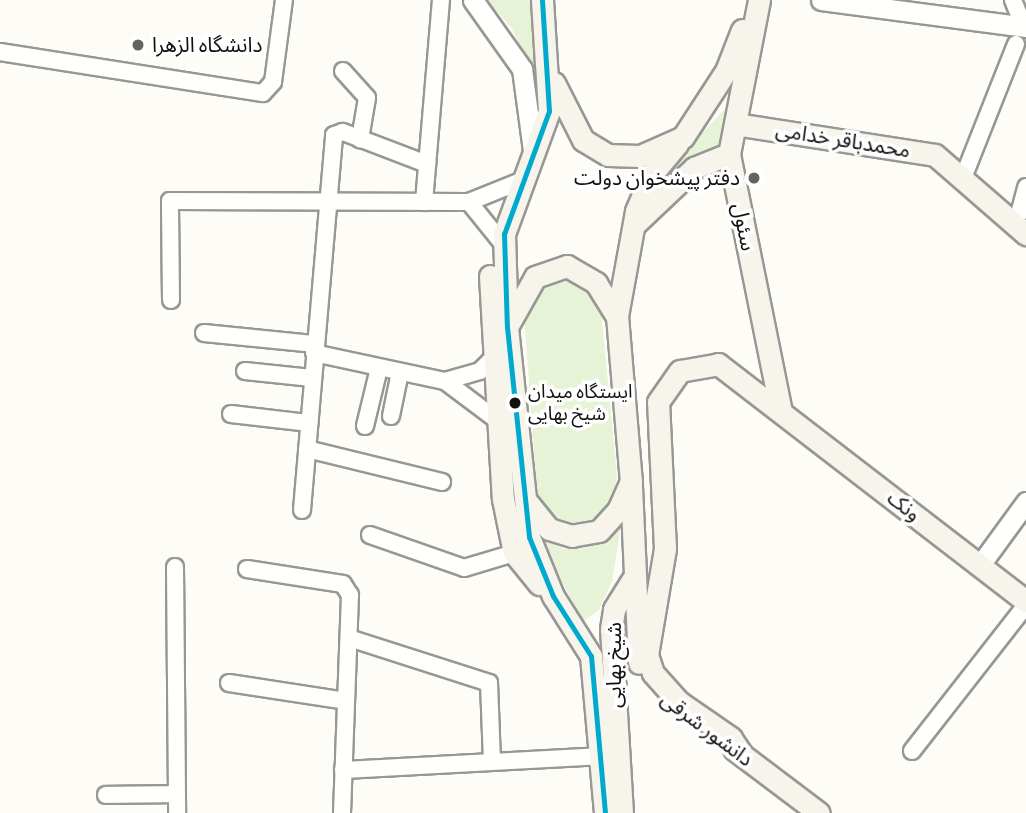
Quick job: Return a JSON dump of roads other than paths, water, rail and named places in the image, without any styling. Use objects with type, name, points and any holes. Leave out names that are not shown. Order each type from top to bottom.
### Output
[{"type":"main road","points":[[542,0],[549,72],[547,127],[503,247],[490,272],[498,421],[513,553],[553,596]]},
{"type":"main road","points":[[549,72],[572,127],[599,151],[634,158],[683,137],[733,58],[748,0]]},
{"type":"main road","name":"سئول","points":[[759,0],[733,137],[781,412]]},
{"type":"main road","name":"سئول","points":[[631,481],[617,316],[631,229],[646,185],[683,137],[720,102],[751,42]]},
{"type":"main road","points":[[631,229],[688,173],[733,137]]},
{"type":"main road","name":"محمدباقر خدامی","points":[[733,137],[946,165],[981,194],[1024,222]]},
{"type":"main road","points":[[503,247],[507,327]]},
{"type":"main road","points":[[507,327],[528,285],[556,267],[586,273],[617,316]]},
{"type":"main road","name":"شیخ بهایی","points":[[507,327],[521,493],[536,562],[553,596],[591,656],[605,813]]},
{"type":"main road","name":"ونک","points":[[743,756],[731,738],[679,702],[653,673],[647,655],[665,549],[658,402],[680,371],[718,365],[1026,603]]},
{"type":"main road","points":[[521,493],[549,529],[581,536],[613,519],[631,481]]},
{"type":"main road","points":[[631,481],[633,579]]},
{"type":"main road","name":"شیخ بهایی","points":[[622,813],[611,629],[614,609],[633,579]]},
{"type":"main road","name":"دانشور شرقی","points":[[633,579],[635,647],[650,683],[673,708],[819,813]]},
{"type":"street","points":[[0,52],[263,93],[273,82],[284,0]]},
{"type":"street","points":[[424,202],[441,0]]},
{"type":"street","points":[[171,300],[170,201],[469,202],[529,171],[532,113],[522,69],[473,0]]},
{"type":"street","points":[[821,0],[1022,32]]},
{"type":"street","points":[[963,178],[1022,32],[1013,0]]},
{"type":"street","points":[[343,71],[367,97],[360,139]]},
{"type":"street","points":[[302,510],[334,135],[360,139],[427,164]]},
{"type":"street","points":[[1024,222],[1026,187]]},
{"type":"street","points":[[469,202],[503,247]]},
{"type":"street","points":[[204,333],[315,349],[379,368],[445,381],[498,421]]},
{"type":"street","points":[[445,381],[480,371],[494,357]]},
{"type":"street","points":[[365,426],[379,368]]},
{"type":"street","points":[[245,372],[313,379]]},
{"type":"street","points":[[391,416],[400,372]]},
{"type":"street","points":[[231,414],[309,423]]},
{"type":"street","points":[[307,449],[442,482]]},
{"type":"street","points":[[980,565],[1026,502]]},
{"type":"street","points":[[369,535],[464,568],[513,553]]},
{"type":"street","points":[[176,567],[177,813]]},
{"type":"street","points":[[247,569],[343,584],[351,595],[342,813]]},
{"type":"street","points":[[912,751],[1026,603]]},
{"type":"street","points":[[349,638],[489,682],[492,762]]},
{"type":"street","points":[[229,683],[346,701]]},
{"type":"street","points":[[343,770],[600,756]]},
{"type":"street","points":[[106,795],[176,794]]},
{"type":"place","name":"دانشگاه الزهرا","points":[[138,45]]},
{"type":"place","name":"دفتر پیشخوان دولت","points":[[754,178]]},
{"type":"place","name":"ایستگاه میدان شیخ بهایی","points":[[515,403]]}]
